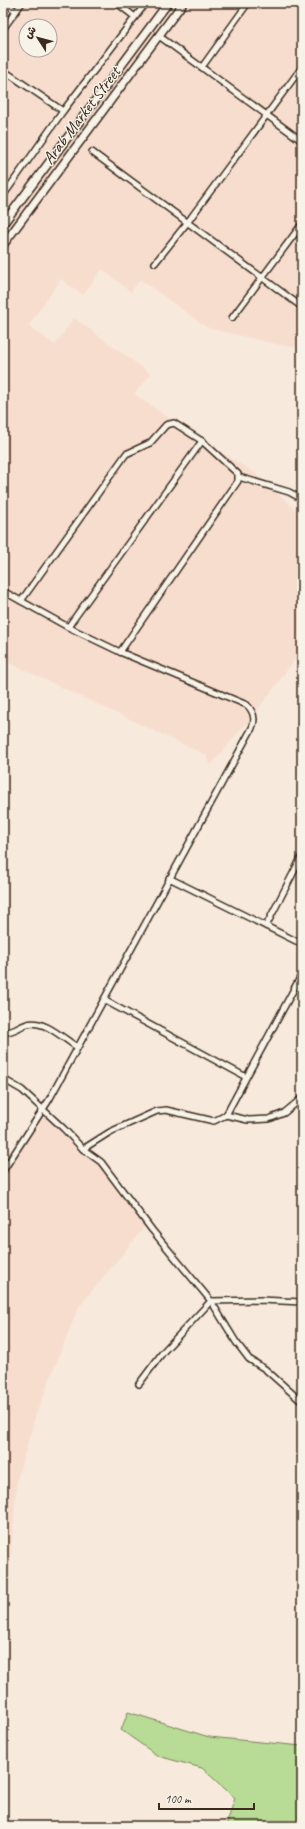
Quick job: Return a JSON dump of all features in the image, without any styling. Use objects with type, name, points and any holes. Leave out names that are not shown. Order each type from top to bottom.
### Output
[{"type":"main road","points":[[3,224],[168,3]]},
{"type":"main road","name":"Arab Market Street","points":[[3,245],[183,3]]},
{"type":"street","points":[[5,3],[16,11]]},
{"type":"street","points":[[3,28],[22,3]]},
{"type":"street","points":[[117,3],[135,17]]},
{"type":"street","points":[[3,196],[63,111],[146,3]]},
{"type":"street","points":[[202,67],[248,3]]},
{"type":"street","points":[[159,36],[302,140]]},
{"type":"street","points":[[155,263],[187,223],[302,67]]},
{"type":"street","points":[[3,70],[63,111]]},
{"type":"street","points":[[92,152],[302,307]]},
{"type":"street","points":[[232,318],[302,224]]},
{"type":"street","points":[[20,601],[129,451],[150,443],[163,428],[170,423],[202,441],[238,474],[239,477],[289,492],[302,499]]},
{"type":"street","points":[[68,627],[202,441]]},
{"type":"street","points":[[120,652],[237,484],[239,477]]},
{"type":"street","points":[[3,591],[68,627],[120,652],[243,704],[250,708],[254,716],[252,728],[169,878],[104,1000],[43,1110],[3,1171]]},
{"type":"street","points":[[266,926],[302,856]]},
{"type":"street","points":[[169,878],[302,944]]},
{"type":"street","points":[[83,1149],[103,1136],[149,1113],[157,1111],[166,1110],[214,1121],[226,1115],[302,974]]},
{"type":"street","points":[[104,1000],[246,1077]]},
{"type":"street","points":[[3,1032],[9,1032],[27,1024],[40,1024],[77,1048]]},
{"type":"street","points":[[3,1079],[22,1090],[83,1149],[102,1162],[152,1230],[211,1301],[249,1359],[265,1369],[302,1402]]},
{"type":"street","points":[[226,1115],[248,1120],[269,1119],[284,1113],[302,1098]]},
{"type":"street","points":[[138,1384],[163,1352],[211,1301],[261,1300],[302,1302]]},
{"type":"shaded area","points":[[3,3],[302,3],[302,348],[280,345],[208,328],[140,279],[131,292],[102,269],[83,295],[61,279],[28,326],[55,345],[74,318],[151,374],[134,394],[202,441],[252,471],[302,515],[302,650],[259,708],[210,766],[206,755],[3,660]]},
{"type":"shaded area","points":[[43,1110],[101,1162],[147,1224],[78,1308],[36,1414],[17,1479],[4,1642],[3,1171]]},
{"type":"green space","points":[[128,1712],[209,1737],[302,1746],[302,1826],[226,1826],[235,1798],[202,1768],[158,1756],[121,1730]]}]
